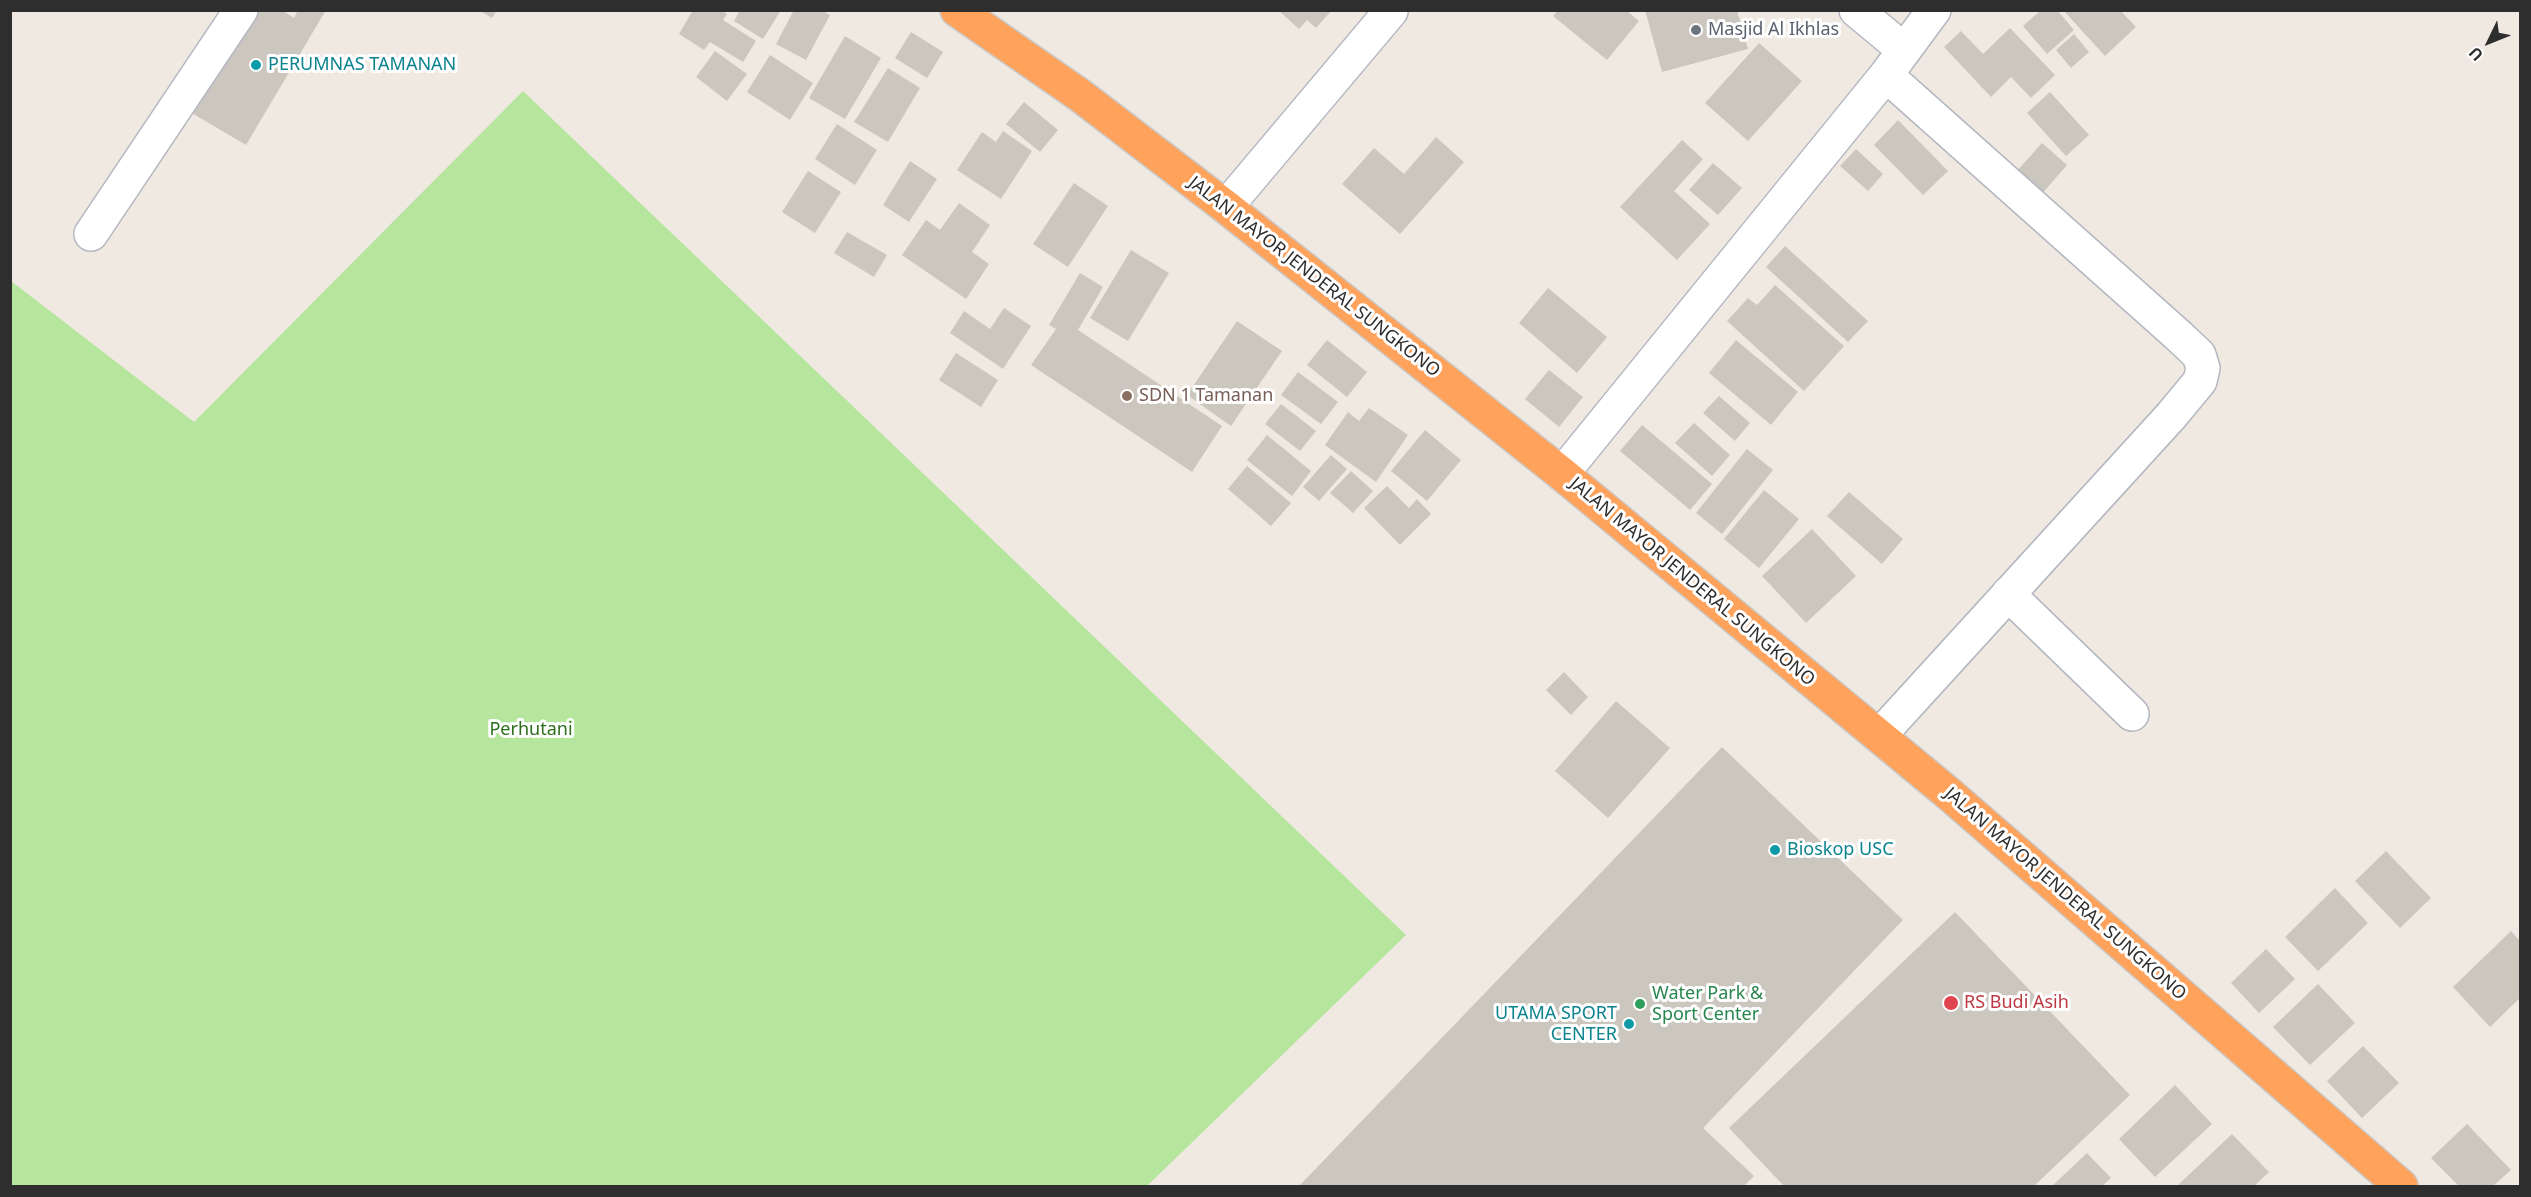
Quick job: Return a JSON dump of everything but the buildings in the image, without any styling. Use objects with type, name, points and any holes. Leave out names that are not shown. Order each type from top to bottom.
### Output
[{"type":"highway","name":"JALAN MAYOR JENDERAL SUNGKONO","points":[[957,10],[1081,96],[1226,207],[1562,474],[1948,793],[2401,1186]]},
{"type":"street","points":[[91,234],[241,10]]},
{"type":"street","points":[[1856,10],[1895,63],[2180,336],[2199,355],[2203,368],[2200,381],[2171,416],[1879,736]]},
{"type":"street","points":[[1562,474],[1895,63],[1934,10]]},
{"type":"street","points":[[1226,207],[1390,11]]},
{"type":"street","points":[[2008,594],[2132,714]]},
{"type":"green space","name":"Perhutani","points":[[523,91],[1406,935],[1147,1186],[11,1186],[11,281],[194,422]]},
{"type":"place","name":"Masjid Al Ikhlas","points":[[1696,30]]},
{"type":"place","name":"PERUMNAS TAMANAN","points":[[256,65]]},
{"type":"place","name":"SDN 1 Tamanan","points":[[1127,396]]},
{"type":"place","name":"Bioskop USC","points":[[1775,850]]},
{"type":"place","name":"RS Budi Asih","points":[[1951,1003]]},
{"type":"place","name":"Water Park & Sport Center","points":[[1640,1004]]},
{"type":"place","name":"UTAMA SPORT CENTER","points":[[1629,1024]]}]
